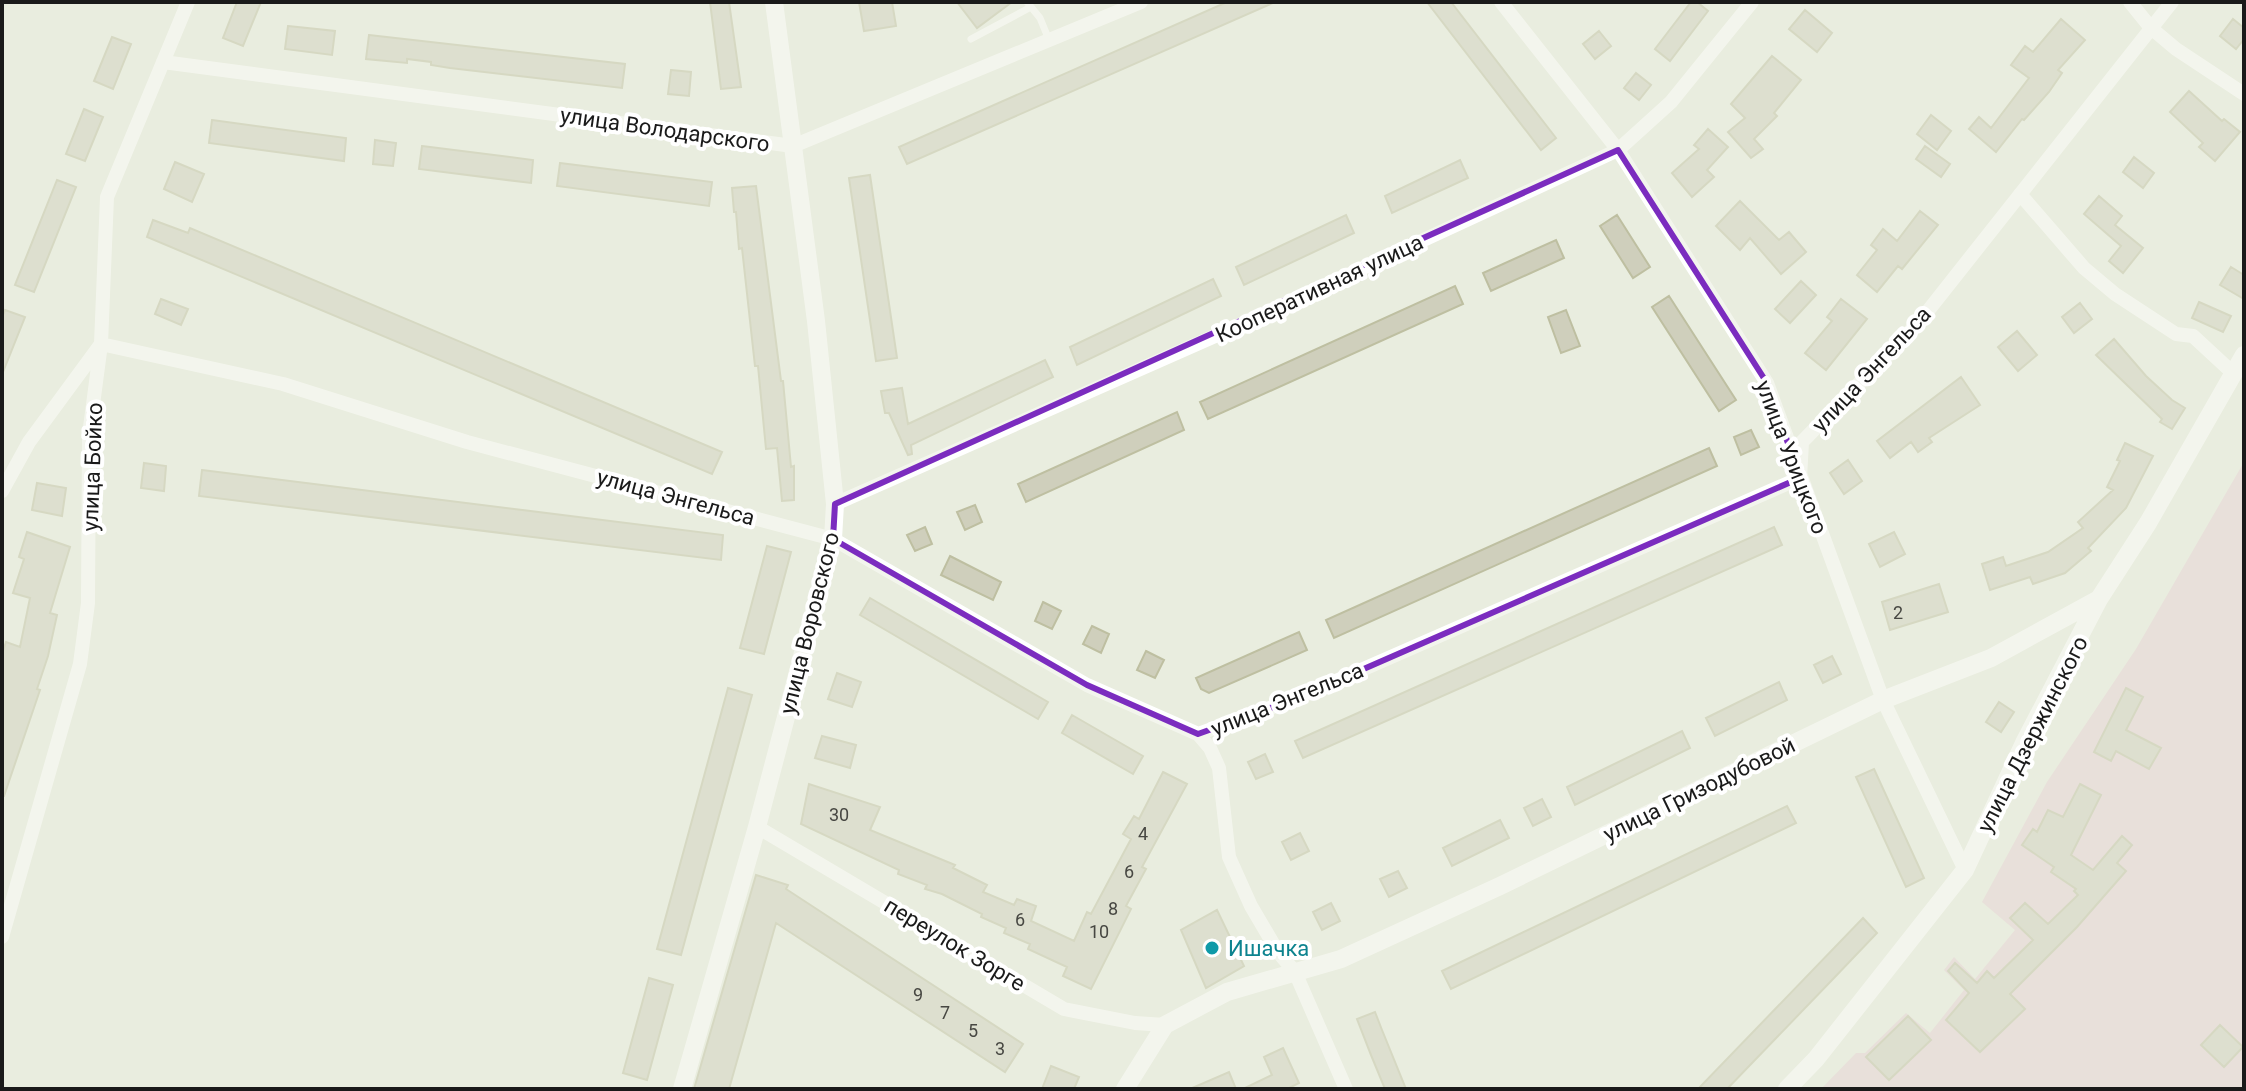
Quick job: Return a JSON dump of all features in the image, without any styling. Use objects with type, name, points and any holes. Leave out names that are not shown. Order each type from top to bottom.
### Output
[{"type":"street","name":"улица Бойко","points":[[2,937],[80,664],[88,603],[89,435],[101,344],[107,197],[188,2]]},
{"type":"street","name":"улица Воровского","points":[[682,1089],[757,827],[833,539],[835,504],[816,321],[774,2]]},
{"type":"street","name":"улица Володарского","points":[[163,62],[793,146],[1141,2]]},
{"type":"street","name":"улица Урицкого","points":[[1501,2],[1618,150],[1767,383],[1883,700],[1965,870]]},
{"type":"street","name":"Кооперативная улица","points":[[835,504],[1233,328],[1618,150],[1671,102],[1752,2]]},
{"type":"street","points":[[2130,2],[2151,28],[2176,49],[2244,94]]},
{"type":"street","name":"улица Энгельса","points":[[101,344],[283,384],[467,442],[833,539],[1087,685],[1198,734],[1295,699],[1800,478],[1802,442],[1920,321],[2172,2]]},
{"type":"street","points":[[2020,194],[2084,268],[2115,294],[2176,334],[2193,336],[2233,373]]},
{"type":"street","points":[[2,491],[29,442],[101,344]]},
{"type":"street","name":"улица Дзержинского","points":[[1787,1089],[1816,1059],[1965,870],[2024,743],[2099,599],[2148,523],[2244,355]]},
{"type":"street","name":"улица Гризодубовой","points":[[1165,1025],[1227,992],[1341,959],[1500,886],[1883,700],[1991,658],[2099,599]]},
{"type":"street","points":[[1198,734],[1210,748],[1219,768],[1229,857],[1251,906],[1278,952],[1295,972],[1346,1089]]},
{"type":"street","name":"переулок Зорге","points":[[757,827],[1064,1009],[1135,1023],[1165,1025]]},
{"type":"street","points":[[1125,1089],[1165,1025]]},
{"type":"lane","points":[[971,39],[1029,4],[1040,18],[1049,40]]},
{"type":"highlighted area","points":[[1618,150],[1767,383],[1800,478],[1295,699],[1198,734],[1087,685],[833,539],[835,504]]},
{"type":"shaded area","points":[[2244,462],[2244,1089],[1821,1089],[1856,1053],[1865,1053],[1906,1013],[1930,1033],[1964,990],[1944,970],[1954,957],[1975,979],[2015,930],[1982,902],[2047,782],[2136,649]]},
{"type":"building","points":[[237,2],[261,2],[243,46],[223,38]]},
{"type":"building","points":[[710,2],[729,2],[741,87],[721,89]]},
{"type":"building","points":[[859,2],[892,2],[896,26],[864,31]]},
{"type":"building","points":[[957,2],[1012,2],[977,28]]},
{"type":"building","points":[[1227,2],[1275,2],[907,164],[899,147]]},
{"type":"building","points":[[1427,2],[1451,2],[1556,138],[1541,150]]},
{"type":"building","points":[[1691,2],[1697,2],[1708,11],[1670,61],[1655,49]]},
{"type":"building","points":[[1805,10],[1832,33],[1817,52],[1789,29]]},
{"type":"building","points":[[2061,19],[2085,40],[2058,70],[2062,73],[2049,92],[1996,152],[1969,129],[1979,117],[1991,128],[2029,78],[2011,65],[2025,46],[2033,52]]},
{"type":"building","points":[[2233,19],[2244,28],[2244,39],[2236,49],[2220,36]]},
{"type":"building","points":[[288,26],[335,31],[332,55],[285,49]]},
{"type":"building","points":[[1599,31],[1611,46],[1595,59],[1583,44]]},
{"type":"building","points":[[369,35],[625,64],[622,88],[450,68],[407,59],[407,63],[366,59]]},
{"type":"building","points":[[112,37],[131,44],[113,89],[94,81]]},
{"type":"building","points":[[1772,56],[1801,80],[1774,113],[1777,116],[1754,139],[1763,149],[1751,158],[1728,132],[1745,118],[1731,104]]},
{"type":"building","points":[[671,70],[691,72],[689,96],[668,94]]},
{"type":"building","points":[[1636,73],[1651,85],[1639,100],[1624,88]]},
{"type":"building","points":[[2189,91],[2222,121],[2224,119],[2240,132],[2215,161],[2199,147],[2203,143],[2170,112]]},
{"type":"building","points":[[84,109],[103,117],[85,161],[66,154]]},
{"type":"building","points":[[1931,115],[1951,131],[1937,150],[1917,134]]},
{"type":"building","points":[[212,120],[346,138],[344,161],[209,143]]},
{"type":"building","points":[[1708,129],[1728,147],[1707,170],[1714,177],[1692,197],[1672,173],[1699,149],[1694,145]]},
{"type":"building","points":[[375,140],[396,143],[393,166],[373,164]]},
{"type":"building","points":[[422,146],[533,160],[531,183],[419,169]]},
{"type":"building","points":[[1925,146],[1950,164],[1941,177],[1916,159]]},
{"type":"building","points":[[2134,157],[2154,173],[2143,188],[2123,172]]},
{"type":"building","points":[[1460,160],[1468,178],[1392,213],[1385,196]]},
{"type":"building","points":[[175,162],[204,174],[192,202],[164,189]]},
{"type":"building","points":[[560,163],[712,182],[709,206],[557,186]]},
{"type":"building","points":[[870,175],[897,358],[876,361],[849,178]]},
{"type":"building","points":[[57,180],[76,187],[34,292],[15,285]]},
{"type":"building","points":[[756,186],[783,381],[791,467],[794,466],[794,500],[782,501],[777,448],[766,449],[758,366],[755,366],[742,248],[739,249],[734,212],[732,188]]},
{"type":"building","points":[[2099,196],[2122,216],[2115,225],[2143,248],[2123,273],[2109,261],[2121,246],[2084,214]]},
{"type":"building","points":[[1740,201],[1779,240],[1789,232],[1806,252],[1781,274],[1750,238],[1740,250],[1716,226]]},
{"type":"building","points":[[1920,211],[1938,225],[1902,269],[1898,266],[1877,292],[1857,275],[1877,250],[1871,245],[1883,229],[1897,241]]},
{"type":"building","points":[[1346,215],[1354,233],[1244,285],[1236,267]]},
{"type":"building","points":[[1617,215],[1650,267],[1633,278],[1600,226]]},
{"type":"building","points":[[153,220],[188,233],[190,228],[722,452],[712,474],[147,237]]},
{"type":"building","points":[[1556,240],[1564,258],[1491,291],[1483,273]]},
{"type":"building","points":[[2231,267],[2244,275],[2244,299],[2220,285]]},
{"type":"building","points":[[1213,279],[1221,296],[1077,365],[1070,347]]},
{"type":"building","points":[[1801,281],[1816,295],[1790,323],[1775,309]]},
{"type":"building","points":[[1455,286],[1463,304],[1208,419],[1200,402]]},
{"type":"building","points":[[1669,296],[1736,400],[1719,411],[1652,307]]},
{"type":"building","points":[[161,299],[188,309],[181,325],[155,314]]},
{"type":"building","points":[[1841,299],[1867,319],[1826,370],[1805,353],[1832,321],[1827,317]]},
{"type":"building","points":[[2199,302],[2231,316],[2223,332],[2192,318]]},
{"type":"building","points":[[2080,303],[2092,319],[2074,333],[2062,317]]},
{"type":"building","points":[[5,310],[25,317],[3,372],[2,318]]},
{"type":"building","points":[[1566,310],[1580,346],[1561,353],[1548,317]]},
{"type":"building","points":[[2017,331],[2037,355],[2018,371],[1998,347]]},
{"type":"building","points":[[2114,339],[2146,376],[2185,408],[2172,429],[2160,422],[2162,419],[2096,355]]},
{"type":"building","points":[[1045,360],[1053,377],[911,445],[912,454],[908,455],[889,413],[885,413],[881,391],[902,388],[908,424]]},
{"type":"building","points":[[1961,377],[1980,405],[1929,438],[1932,442],[1918,452],[1911,442],[1890,458],[1877,441]]},
{"type":"building","points":[[1177,412],[1184,430],[1026,502],[1018,484]]},
{"type":"building","points":[[1751,430],[1759,447],[1741,455],[1734,437]]},
{"type":"building","points":[[2125,443],[2153,456],[2126,508],[2088,548],[2091,551],[2065,573],[2033,584],[2030,577],[1990,590],[1982,564],[2003,557],[2006,566],[2048,552],[2083,528],[2078,522],[2113,490],[2107,487]]},
{"type":"building","points":[[1709,448],[1717,466],[1334,638],[1326,620]]},
{"type":"building","points":[[1848,460],[1862,481],[1844,494],[1830,473]]},
{"type":"building","points":[[144,463],[166,466],[164,491],[141,488]]},
{"type":"building","points":[[202,470],[723,535],[721,560],[199,496]]},
{"type":"building","points":[[37,483],[66,488],[62,516],[32,510]]},
{"type":"building","points":[[975,505],[982,522],[965,530],[957,512]]},
{"type":"building","points":[[925,527],[932,544],[915,551],[907,535]]},
{"type":"building","points":[[1774,527],[1782,545],[1303,758],[1295,741]]},
{"type":"building","points":[[27,532],[70,547],[50,613],[57,615],[37,689],[40,690],[2,796],[2,654],[6,642],[20,647],[30,598],[13,593],[24,559],[19,557]]},
{"type":"building","points":[[1894,532],[1905,554],[1880,567],[1869,544]]},
{"type":"building","points":[[767,546],[791,552],[764,654],[740,648]]},
{"type":"building","points":[[950,556],[1001,582],[993,600],[941,575]]},
{"type":"building","points":[[1939,584],[1948,612],[1890,630],[1882,602]]},
{"type":"building","points":[[870,598],[1048,702],[1038,719],[860,615]]},
{"type":"building","points":[[1043,602],[1061,611],[1052,629],[1035,621]]},
{"type":"building","points":[[1092,626],[1109,634],[1101,653],[1083,644]]},
{"type":"building","points":[[1299,632],[1307,650],[1209,693],[1201,689],[1196,678]]},
{"type":"building","points":[[1146,651],[1164,660],[1155,678],[1137,670]]},
{"type":"building","points":[[1832,656],[1841,674],[1823,683],[1814,665]]},
{"type":"building","points":[[837,673],[861,682],[852,707],[828,699]]},
{"type":"building","points":[[1779,682],[1787,700],[1715,736],[1706,718]]},
{"type":"building","points":[[728,688],[752,695],[681,955],[657,949]]},
{"type":"building","points":[[2126,688],[2143,697],[2126,730],[2161,748],[2149,769],[2116,751],[2111,761],[2094,752]]},
{"type":"building","points":[[1999,702],[2014,712],[2001,732],[1986,722]]},
{"type":"building","points":[[1072,715],[1143,756],[1133,774],[1062,733]]},
{"type":"building","points":[[1682,731],[1690,748],[1575,805],[1567,787]]},
{"type":"building","points":[[822,736],[856,745],[850,768],[815,758]]},
{"type":"building","points":[[1265,754],[1273,772],[1256,779],[1248,762]]},
{"type":"building","points":[[1874,769],[1924,878],[1906,887],[1856,777]]},
{"type":"building","points":[[1163,772],[1187,784],[1142,867],[1146,869],[1126,906],[1131,909],[1091,989],[1063,976],[1067,967],[1028,949],[1030,944],[1004,933],[1006,928],[981,917],[982,914],[925,889],[927,885],[898,874],[899,870],[801,824],[809,784],[880,807],[870,830],[955,865],[953,868],[987,885],[983,892],[1014,905],[1017,899],[1036,906],[1031,921],[1074,941],[1087,912],[1091,914],[1131,839],[1123,834],[1134,816],[1139,819]]},
{"type":"building","points":[[2080,784],[2101,795],[2071,855],[2093,870],[2122,836],[2132,845],[2117,863],[2126,871],[2077,927],[2010,994],[2025,1009],[1980,1052],[1946,1020],[1969,993],[1948,971],[1955,963],[1977,983],[1987,971],[1994,978],[2033,940],[2010,918],[2025,903],[2048,924],[2078,895],[2074,891],[2076,889],[2051,872],[2054,867],[2022,845],[2033,829],[2037,832],[2048,810],[2063,817]]},
{"type":"building","points":[[1542,799],[1551,817],[1533,826],[1524,808]]},
{"type":"building","points":[[1787,806],[1796,823],[1451,989],[1442,971]]},
{"type":"building","points":[[1500,820],[1509,838],[1452,866],[1443,848]]},
{"type":"building","points":[[1300,833],[1309,851],[1291,860],[1282,842]]},
{"type":"building","points":[[1398,871],[1407,888],[1389,897],[1380,879]]},
{"type":"building","points":[[756,875],[788,885],[786,889],[1023,1044],[1005,1072],[776,923],[729,1089],[694,1089]]},
{"type":"building","points":[[1331,903],[1340,921],[1322,930],[1313,912]]},
{"type":"building","name":"Ишачка","points":[[1217,910],[1244,966],[1206,988],[1181,930]]},
{"type":"building","points":[[1863,918],[1877,933],[1727,1089],[1698,1089]]},
{"type":"building","points":[[649,978],[673,985],[647,1080],[623,1073]]},
{"type":"building","points":[[1375,1012],[1406,1089],[1385,1089],[1371,1055],[1357,1019]]},
{"type":"building","points":[[1908,1016],[1931,1040],[1889,1080],[1866,1057]]},
{"type":"building","points":[[2220,1025],[2243,1047],[2224,1067],[2201,1045]]},
{"type":"building","points":[[1283,1048],[1299,1083],[1287,1089],[1243,1089],[1272,1075],[1264,1057]]},
{"type":"building","points":[[1051,1066],[1079,1077],[1074,1089],[1042,1089]]},
{"type":"building","points":[[1229,1072],[1236,1089],[1190,1089]]},
{"type":"place","name":"Ишачка","points":[[1212,948]]}]
